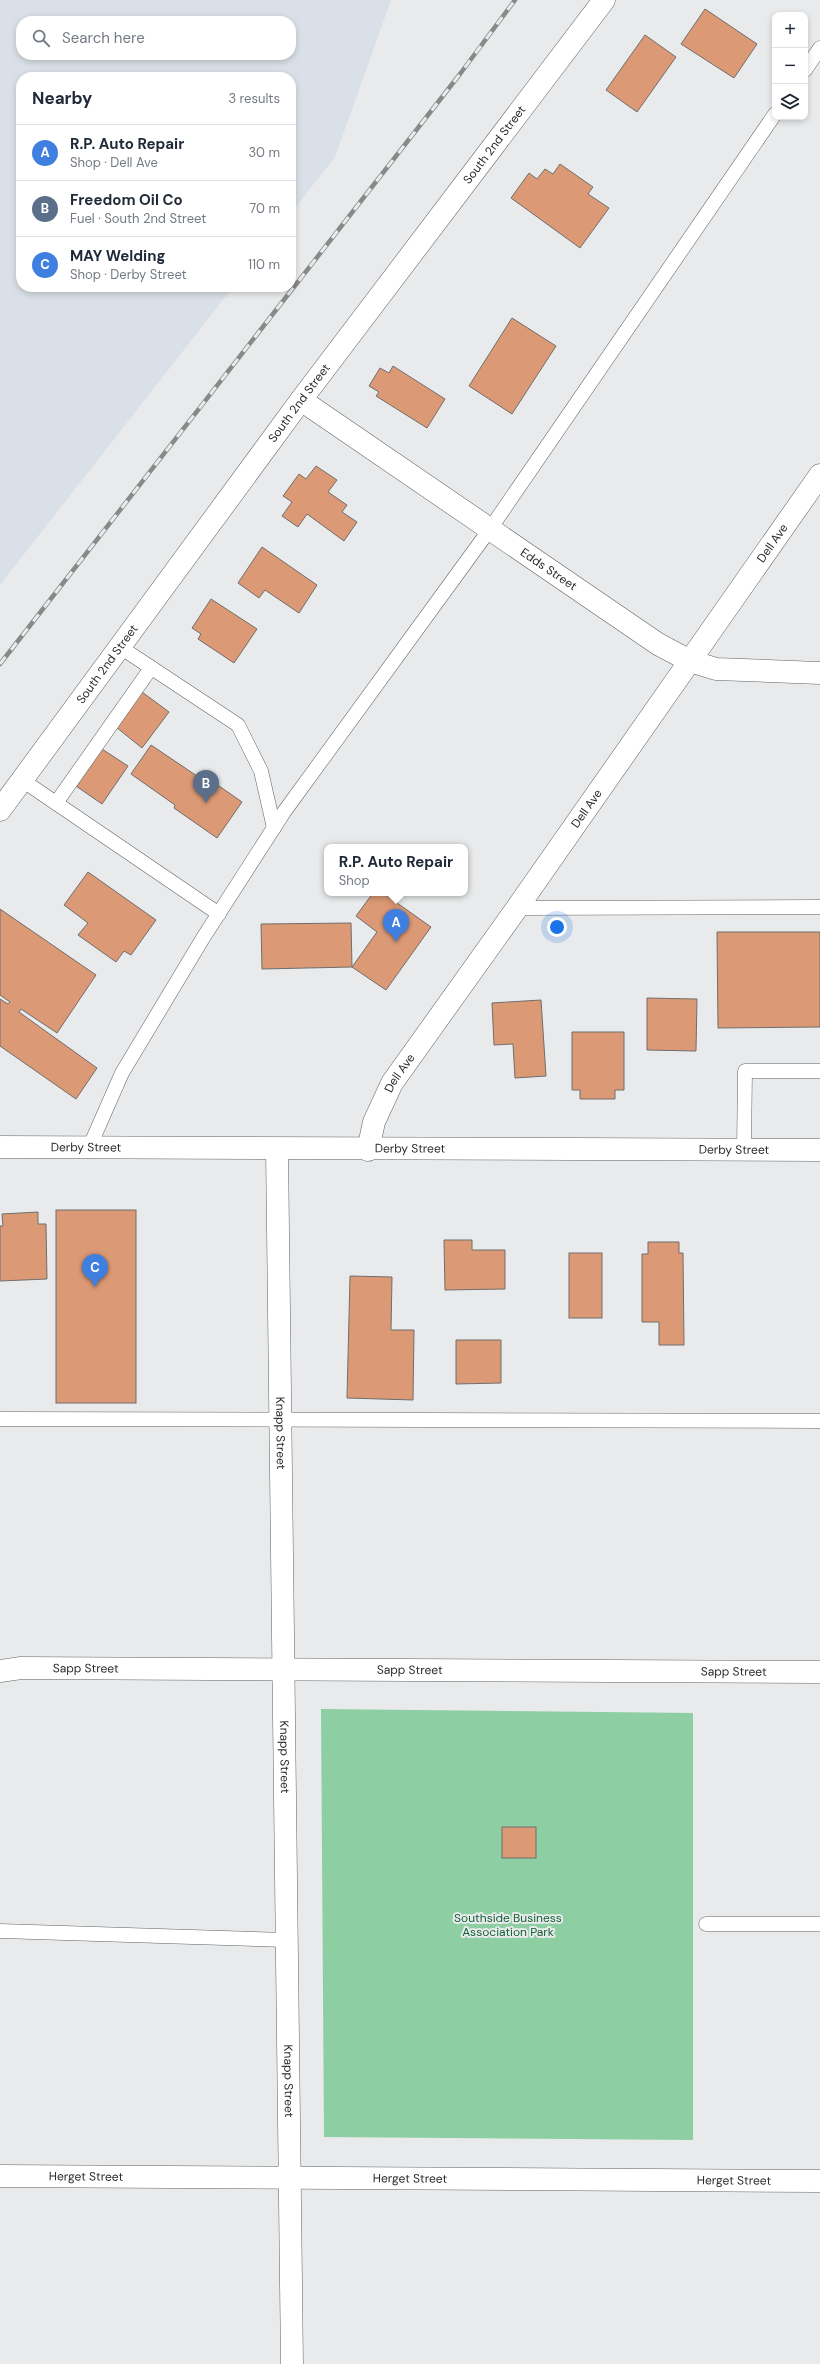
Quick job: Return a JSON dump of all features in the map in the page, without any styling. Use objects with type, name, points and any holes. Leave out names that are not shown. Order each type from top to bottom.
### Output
[{"type":"street","name":"South 2nd Street","points":[[0,810],[301,400],[604,0]]},
{"type":"street","name":"Edds Street","points":[[301,400],[658,644],[690,661],[716,669],[820,673]]},
{"type":"street","name":"Dell Ave","points":[[368,1150],[374,1122],[392,1083],[517,908],[820,475]]},
{"type":"street","name":"Derby Street","points":[[0,1147],[368,1150],[820,1150]]},
{"type":"street","name":"Knapp Street","points":[[277,1149],[288,2178],[292,2364]]},
{"type":"street","name":"Sapp Street","points":[[0,1671],[21,1668],[282,1671],[820,1672]]},
{"type":"street","name":"Herget Street","points":[[0,2176],[820,2181]]},
{"type":"lane","points":[[808,66],[820,48]]},
{"type":"lane","points":[[89,1148],[122,1073],[219,914],[274,828],[490,529],[772,118]]},
{"type":"lane","points":[[120,647],[238,725],[261,771],[274,828]]},
{"type":"lane","points":[[56,802],[151,668]]},
{"type":"lane","points":[[22,780],[219,914]]},
{"type":"lane","points":[[517,908],[820,907]]},
{"type":"lane","points":[[744,1150],[745,1071],[820,1071]]},
{"type":"lane","points":[[0,1418],[280,1421],[820,1421]]},
{"type":"lane","points":[[706,1924],[820,1924]]},
{"type":"lane","points":[[0,1931],[286,1940]]},
{"type":"shaded area","points":[[0,0],[391,0],[335,157],[296,207],[296,72],[16,72],[16,292],[229,292],[0,585]]},
{"type":"green space","name":"Southside Business Association Park","points":[[321,1709],[693,1713],[693,2140],[324,2137]]},
{"type":"building","points":[[705,9],[757,44],[734,78],[681,44]]},
{"type":"building","points":[[645,35],[676,57],[637,112],[606,90]]},
{"type":"building","points":[[560,164],[593,187],[588,194],[609,208],[580,248],[511,198],[529,173],[537,179],[545,169],[553,174]]},
{"type":"building","points":[[512,318],[556,346],[512,414],[469,386]]},
{"type":"building","points":[[393,366],[445,399],[427,428],[376,396],[379,392],[369,386],[380,368],[389,373]]},
{"type":"building","points":[[316,466],[337,480],[328,492],[347,505],[342,512],[357,522],[344,541],[307,514],[298,527],[282,516],[292,502],[283,496],[299,474],[306,479]]},
{"type":"building","points":[[262,547],[317,585],[299,613],[265,590],[259,598],[238,583]]},
{"type":"building","points":[[211,599],[257,629],[234,663],[198,639],[201,634],[192,628]]},
{"type":"building","points":[[142,692],[169,712],[142,748],[116,727]]},
{"type":"building","points":[[151,745],[197,776],[199,772],[242,802],[217,838],[174,808],[175,805],[131,774]]},
{"type":"building","points":[[102,749],[128,766],[102,804],[76,786]]},
{"type":"building","points":[[88,872],[156,920],[131,955],[124,951],[116,962],[78,935],[88,923],[64,905]]},
{"type":"building","points":[[371,896],[387,896],[431,927],[386,990],[352,967],[377,932],[356,916]]},
{"type":"building","points":[[0,909],[96,975],[57,1033],[21,1009],[19,1012],[97,1068],[76,1099],[0,1046],[0,999],[8,1004],[10,1002],[0,995]]},
{"type":"building","points":[[351,923],[352,967],[262,969],[261,924]]},
{"type":"building","points":[[717,932],[820,932],[820,1027],[718,1028]]},
{"type":"building","points":[[647,998],[697,999],[696,1051],[647,1050]]},
{"type":"building","points":[[541,1000],[546,1076],[515,1078],[513,1044],[494,1045],[492,1003]]},
{"type":"building","points":[[572,1032],[624,1032],[624,1090],[615,1090],[615,1099],[580,1099],[580,1090],[572,1090]]},
{"type":"building","points":[[56,1210],[136,1210],[136,1403],[56,1403]]},
{"type":"building","points":[[38,1212],[38,1224],[46,1224],[47,1279],[0,1281],[0,1226],[3,1226],[2,1214]]},
{"type":"building","points":[[444,1240],[472,1240],[472,1250],[505,1250],[505,1289],[445,1290]]},
{"type":"building","points":[[648,1242],[679,1242],[679,1253],[683,1253],[684,1345],[659,1345],[659,1322],[642,1322],[642,1254],[648,1254]]},
{"type":"building","points":[[569,1253],[602,1253],[602,1318],[569,1318]]},
{"type":"building","points":[[350,1276],[392,1277],[391,1330],[414,1330],[413,1400],[347,1398]]},
{"type":"building","points":[[456,1340],[501,1340],[501,1383],[456,1384]]},
{"type":"building","points":[[502,1827],[536,1827],[536,1858],[502,1858]]},
{"type":"railway","points":[[296,284],[460,74],[515,0]]},
{"type":"railway","points":[[0,664],[290,292]]},
{"type":"place","name":"Freedom Oil Co","points":[[206,803]]},
{"type":"place","name":"R.P. Auto Repair","points":[[396,942]]},
{"type":"place","name":"MAY Welding","points":[[95,1287]]}]
